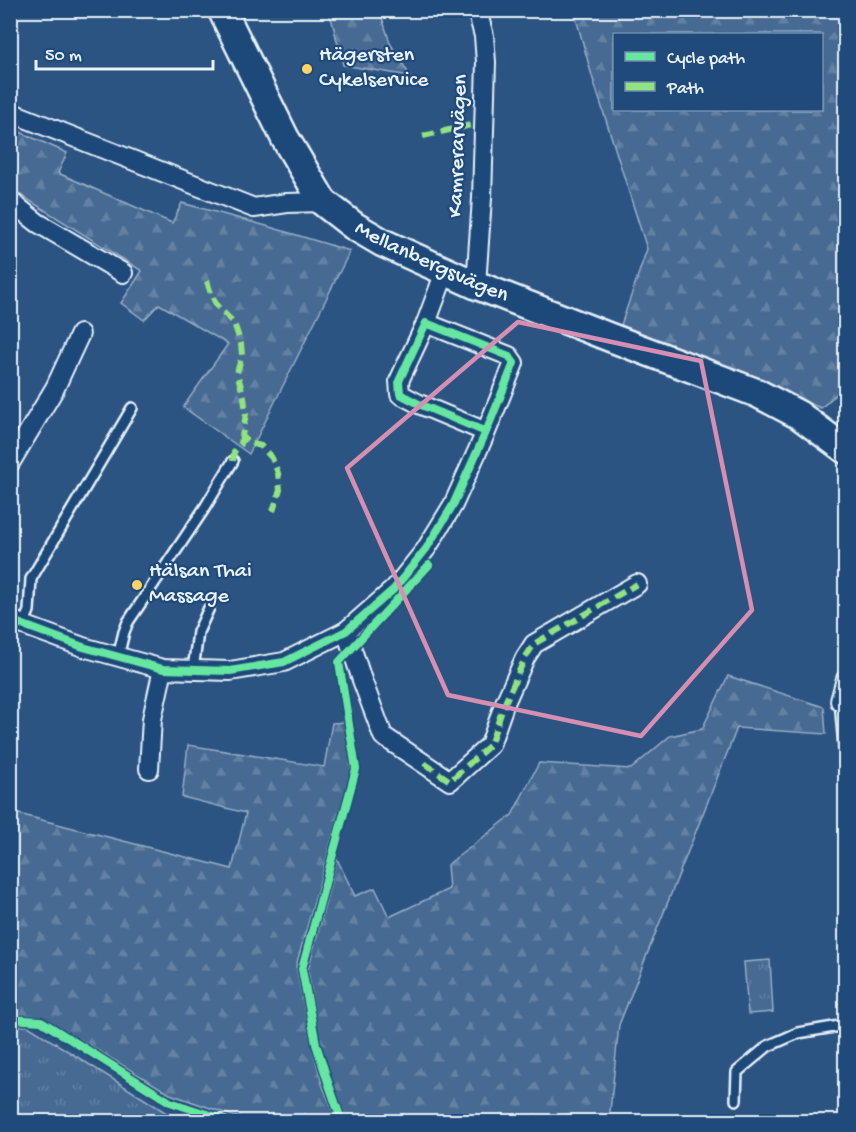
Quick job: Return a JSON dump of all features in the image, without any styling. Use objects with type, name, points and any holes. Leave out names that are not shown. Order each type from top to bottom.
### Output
[{"type":"street","points":[[10,112],[254,208],[287,203],[323,202],[285,138],[222,10]]},
{"type":"street","name":"Kamrerarvägen","points":[[476,285],[482,198],[486,62],[484,36],[477,10]]},
{"type":"street","points":[[10,201],[38,223],[123,273]]},
{"type":"street","name":"Mellanbergsvägen","points":[[323,202],[354,226],[383,243],[445,272],[757,393],[799,415],[846,450]]},
{"type":"street","points":[[445,272],[426,323],[399,381],[400,394],[486,432]]},
{"type":"street","points":[[17,622],[83,647],[118,657],[163,669],[193,670],[230,670],[284,662],[346,631],[394,589],[426,549],[453,506],[514,363],[509,356],[426,323]]},
{"type":"street","points":[[10,464],[55,388],[80,334]]},
{"type":"street","points":[[346,631],[383,736],[450,781],[490,745],[504,705],[525,658],[534,644],[637,584]]},
{"type":"street","points":[[149,769],[152,719],[163,669]]},
{"type":"street","points":[[840,701],[846,679]]},
{"type":"lane","points":[[17,622],[29,611],[31,579],[132,408]]},
{"type":"lane","points":[[118,657],[128,622],[204,509],[233,461]]},
{"type":"lane","points":[[193,670],[198,632],[209,608]]},
{"type":"lane","points":[[840,701],[846,769]]},
{"type":"lane","points":[[736,1100],[737,1072],[768,1046],[798,1033],[846,1025]]},
{"type":"highlighted area","points":[[518,322],[701,361],[752,610],[641,736],[448,695],[347,468]]},
{"type":"green space","points":[[327,11],[380,11],[390,43],[410,76],[343,65],[332,21]]},
{"type":"green space","points":[[574,11],[844,11],[846,19],[845,386],[821,408],[621,325],[647,249],[592,76]]},
{"type":"green space","points":[[11,128],[67,153],[58,173],[172,223],[182,203],[350,251],[249,454],[183,407],[228,344],[159,304],[144,320],[121,303],[142,271],[11,189]]},
{"type":"green space","points":[[728,676],[824,707],[826,734],[737,728],[619,1025],[609,1121],[347,1121],[320,1044],[308,970],[337,859],[355,896],[375,888],[389,917],[449,889],[447,865],[512,815],[539,763],[631,769],[670,736],[702,729]]},
{"type":"green space","points":[[346,722],[351,771],[296,966],[311,1043],[322,1084],[337,1121],[245,1121],[170,1094],[41,1016],[11,1014],[11,812],[232,869],[246,813],[182,797],[188,745],[324,767],[332,723]]},
{"type":"green space","points":[[770,960],[773,1012],[748,1014],[744,962]]},
{"type":"green space","points":[[11,1026],[28,1026],[165,1112],[185,1121],[11,1121]]},
{"type":"marked path","points":[[423,136],[471,125]]},
{"type":"marked path","points":[[207,281],[217,306],[234,323],[241,344],[242,355],[237,373],[246,414],[242,436],[249,443],[261,446],[272,458],[278,473],[280,490],[273,511]]},
{"type":"marked path","points":[[233,461],[234,452],[241,444],[242,436]]},
{"type":"marked path","points":[[424,763],[450,781],[490,745],[504,705],[525,658],[534,644],[637,584]]},
{"type":"cycle path","points":[[10,620],[83,647],[163,669],[230,671],[284,662],[346,631],[394,589],[426,549],[453,505],[486,432],[514,363],[509,356],[426,323],[399,381],[400,394],[486,432]]},
{"type":"cycle path","points":[[342,1122],[316,1044],[302,969],[356,769],[339,662],[429,565]]},
{"type":"cycle path","points":[[10,1019],[41,1021],[170,1102],[231,1122]]},
{"type":"place","name":"Hägersten Cykelservice","points":[[307,69]]},
{"type":"place","name":"Hälsan Thai Massage","points":[[137,585]]}]
